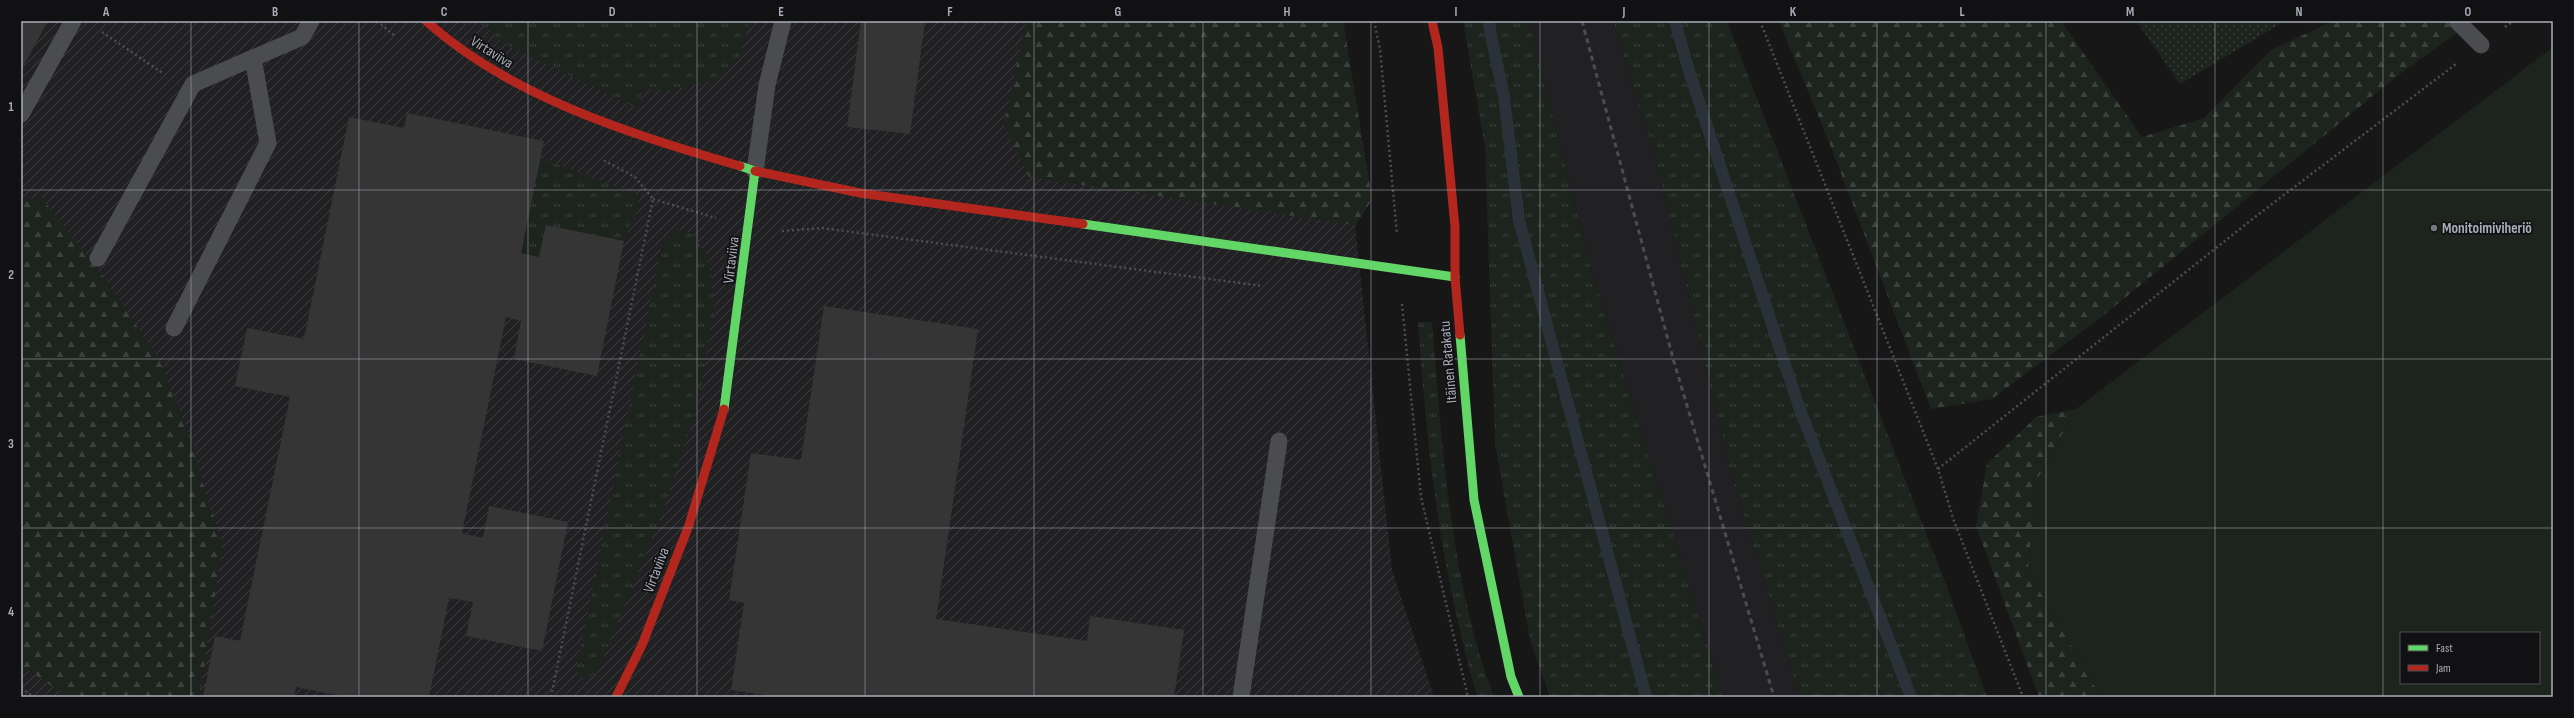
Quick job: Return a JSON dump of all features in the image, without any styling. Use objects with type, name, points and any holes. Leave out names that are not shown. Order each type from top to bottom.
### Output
[{"type":"street","name":"Virtaviiva","points":[[426,21],[446,39],[511,81],[632,134],[755,171],[750,225],[724,411],[689,525],[642,645],[616,697]]},
{"type":"street","name":"Itäinen Ratakatu","points":[[1432,21],[1438,48],[1453,212],[1456,277],[1474,500],[1511,677],[1519,697]]},
{"type":"street","points":[[755,171],[860,193],[1456,277]]},
{"type":"lane","points":[[21,114],[73,21]]},
{"type":"lane","points":[[98,258],[193,84],[302,37],[311,21]]},
{"type":"lane","points":[[755,171],[767,85],[783,21]]},
{"type":"lane","points":[[2457,21],[2481,45]]},
{"type":"lane","points":[[174,328],[268,143],[253,58]]},
{"type":"lane","points":[[1241,697],[1279,441]]},
{"type":"path","points":[[377,21],[400,40]]},
{"type":"path","points":[[1374,21],[1380,49],[1401,269],[1409,382],[1421,497],[1468,697]]},
{"type":"path","points":[[1760,21],[1938,468],[1954,521],[2023,697]]},
{"type":"path","points":[[1938,468],[2255,217],[2513,21]]},
{"type":"path","points":[[107,35],[149,64]]},
{"type":"path","points":[[601,159],[635,177],[653,199],[703,216],[750,225],[784,231],[822,228],[1270,287]]},
{"type":"path","points":[[551,697],[653,199]]},
{"type":"path","points":[[1396,304],[1404,305]]},
{"type":"path","points":[[21,688],[34,697]]},
{"type":"shaded area","points":[[21,21],[1343,21],[1372,200],[1355,225],[1392,570],[1434,697],[21,697]]},
{"type":"shaded area","points":[[1529,21],[1613,21],[1653,149],[1731,472],[1800,697],[1723,697],[1591,269]]},
{"type":"green space","points":[[477,21],[750,21],[739,57],[721,79],[668,91],[642,88],[639,109],[507,45]]},
{"type":"green space","points":[[1026,21],[1343,21],[1372,200],[1355,225],[1029,177],[1004,125]]},
{"type":"green space","points":[[1463,21],[1529,21],[1591,269],[1723,697],[1550,697],[1530,640],[1495,443],[1485,147]]},
{"type":"green space","points":[[1613,21],[1727,21],[1948,590],[1987,697],[1800,697],[1731,472],[1653,149]]},
{"type":"green space","points":[[1779,21],[2061,21],[2142,137],[2204,118],[2271,50],[2333,21],[2474,21],[2401,73],[2100,318],[1992,399],[1931,409],[1829,142]]},
{"type":"green space","points":[[2136,21],[2285,21],[2180,84]]},
{"type":"green space","name":"Monitoimiviheriö","points":[[2553,47],[2553,697],[2101,697],[2028,571],[2036,482],[2076,409]]},
{"type":"green space","points":[[540,158],[636,194],[640,204],[624,241],[546,225],[539,257],[521,253]]},
{"type":"green space","points":[[41,197],[103,276],[159,359],[190,436],[204,488],[223,544],[199,697],[67,697],[21,665],[21,200]]},
{"type":"green space","points":[[678,229],[693,234],[708,258],[715,303],[698,404],[662,514],[597,673],[584,679],[576,671],[662,243]]},
{"type":"green space","points":[[1418,322],[1432,322],[1444,464],[1450,512],[1467,607],[1479,653],[1494,697],[1478,697],[1465,653],[1455,609],[1441,538],[1431,466]]},
{"type":"green space","points":[[2076,409],[2036,482],[2028,571],[2101,697],[2039,697],[1976,526],[1987,464],[2036,417]]},
{"type":"building","points":[[21,21],[48,21],[24,65],[21,64]]},
{"type":"building","points":[[861,21],[925,21],[910,134],[847,127]]},
{"type":"building","points":[[407,113],[544,141],[521,253],[539,257],[546,225],[624,241],[597,376],[514,359],[521,321],[506,317],[462,533],[483,538],[489,506],[568,522],[542,651],[466,636],[473,602],[449,598],[429,697],[345,697],[296,687],[294,697],[203,697],[215,636],[240,641],[290,397],[235,386],[247,328],[304,339],[349,117],[404,128]]},
{"type":"building","points":[[824,306],[978,329],[936,619],[1087,641],[1090,616],[1184,630],[1174,697],[764,697],[764,695],[731,690],[744,603],[729,600],[751,453],[801,460]]},
{"type":"waterway","points":[[1488,21],[1504,97],[1519,220],[1646,697]]},
{"type":"waterway","points":[[1675,21],[1689,71],[1799,407],[1911,697]]},
{"type":"railway","points":[[1582,21],[1674,362],[1774,697]]},
{"type":"traffic: fast","points":[[724,409],[755,171],[740,166]]},
{"type":"traffic: fast","points":[[1083,224],[1455,277]]},
{"type":"traffic: fast","points":[[1460,335],[1474,500],[1511,677],[1519,697]]},
{"type":"traffic: jam","points":[[426,21],[460,48],[496,72],[534,92],[615,126],[657,141],[740,166]]},
{"type":"traffic: jam","points":[[1432,21],[1438,48],[1455,227],[1455,277],[1460,335]]},
{"type":"traffic: jam","points":[[755,171],[860,193],[1083,224]]},
{"type":"traffic: jam","points":[[616,697],[642,645],[689,525],[724,409]]},
{"type":"place","name":"Monitoimiviheriö","points":[[2434,228]]}]
